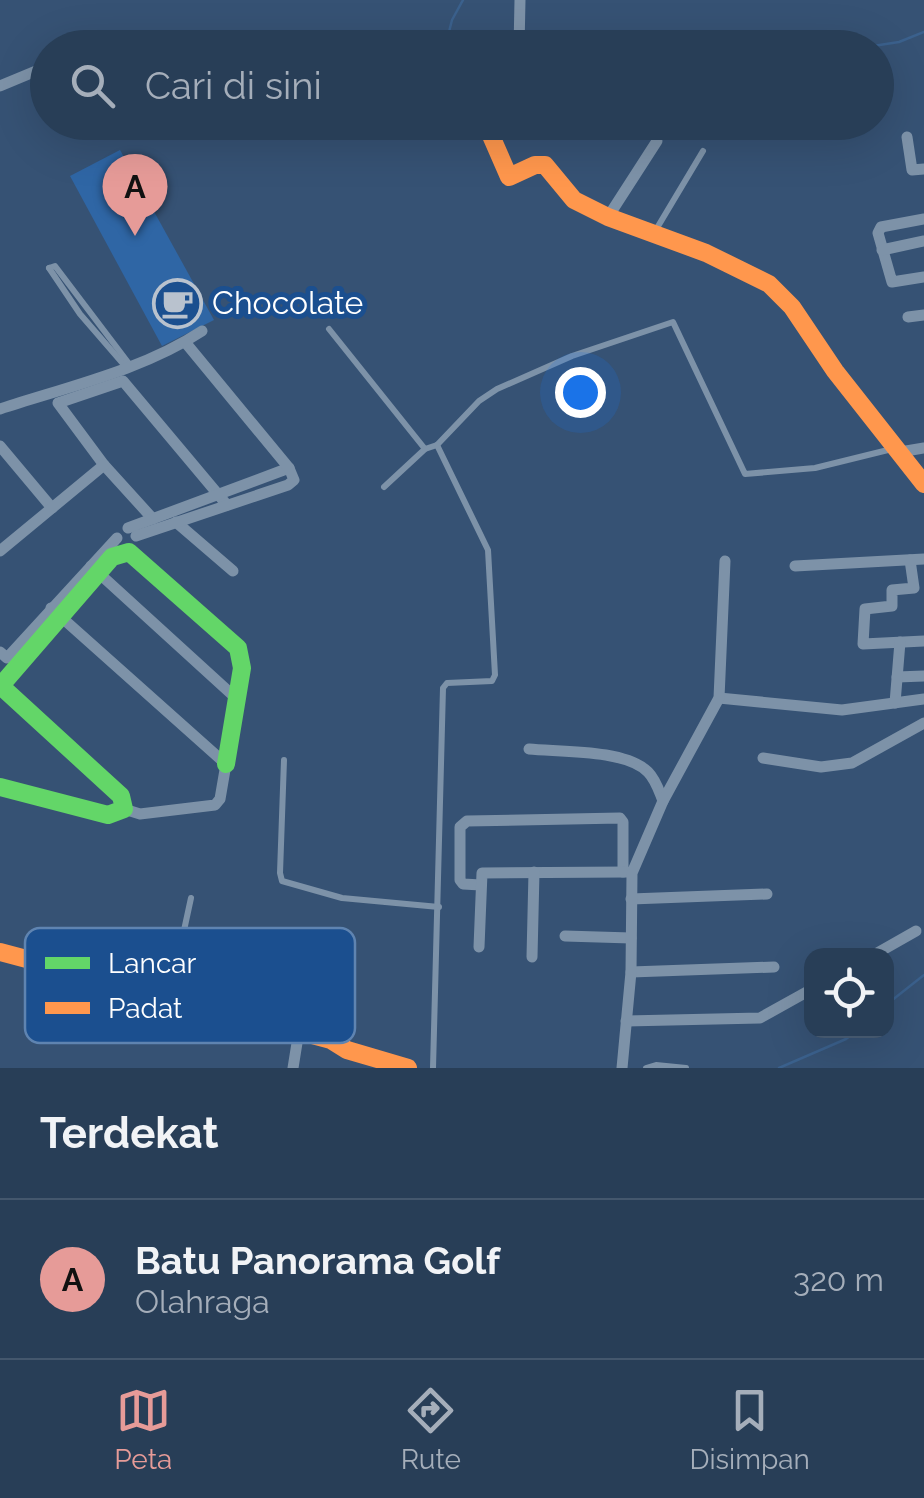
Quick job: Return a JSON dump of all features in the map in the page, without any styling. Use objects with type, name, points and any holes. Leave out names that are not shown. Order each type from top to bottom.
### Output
[{"type":"street","points":[[519,30],[520,0]]},
{"type":"street","points":[[0,86],[30,74]]},
{"type":"street","points":[[907,137],[912,170],[924,170]]},
{"type":"street","points":[[493,140],[509,177],[535,165],[545,165],[568,195],[608,217],[706,253],[769,284],[792,308],[835,371],[924,484]]},
{"type":"street","points":[[608,217],[657,141]]},
{"type":"street","points":[[924,219],[881,227],[878,233],[892,282],[924,277]]},
{"type":"street","points":[[882,250],[924,242]]},
{"type":"street","points":[[908,317],[924,316]]},
{"type":"street","points":[[0,410],[128,366],[202,331]]},
{"type":"street","points":[[124,809],[122,796],[2,687],[7,674],[56,612],[95,569],[153,519],[288,485],[295,477],[185,342]]},
{"type":"street","points":[[153,519],[104,465],[58,404],[121,381],[222,499]]},
{"type":"street","points":[[0,446],[52,508]]},
{"type":"street","points":[[899,449],[924,448]]},
{"type":"street","points":[[0,550],[104,465]]},
{"type":"street","points":[[128,540],[222,499]]},
{"type":"street","points":[[176,522],[233,571]]},
{"type":"street","points":[[0,787],[108,815],[124,809],[140,814],[215,805],[220,799],[242,668],[236,644],[128,540]]},
{"type":"street","points":[[795,566],[917,560],[914,588],[892,590],[892,606],[866,609],[862,644],[924,641]]},
{"type":"street","points":[[627,872],[719,698],[724,561]]},
{"type":"street","points":[[95,569],[238,700]]},
{"type":"street","points":[[2,658],[56,612]]},
{"type":"street","points":[[56,612],[226,764]]},
{"type":"street","points":[[894,703],[900,642]]},
{"type":"street","points":[[897,677],[924,676]]},
{"type":"street","points":[[719,698],[842,710],[924,698]]},
{"type":"street","points":[[763,758],[821,767],[852,763],[924,724]]},
{"type":"street","points":[[528,749],[614,756],[633,762],[647,771],[663,801]]},
{"type":"street","points":[[622,1068],[632,972],[631,899],[623,820],[618,817],[464,822],[460,827],[460,872],[482,879],[534,872],[627,872]]},
{"type":"street","points":[[532,958],[534,872]]},
{"type":"street","points":[[479,947],[482,879]]},
{"type":"street","points":[[631,899],[767,894]]},
{"type":"street","points":[[886,948],[916,931]]},
{"type":"street","points":[[564,936],[631,938]]},
{"type":"street","points":[[0,952],[25,958]]},
{"type":"street","points":[[0,964],[25,971]]},
{"type":"street","points":[[632,972],[774,967]]},
{"type":"street","points":[[626,1021],[760,1018],[804,993]]},
{"type":"street","points":[[293,1068],[298,1043],[400,1067]]},
{"type":"street","points":[[335,1043],[356,1058]]},
{"type":"lane","points":[[654,234],[702,151]]},
{"type":"lane","points":[[55,266],[128,366],[80,314],[49,268],[55,266]]},
{"type":"lane","points":[[384,487],[497,389],[572,356],[673,322],[745,474],[814,468],[899,449]]},
{"type":"lane","points":[[328,329],[425,449]]},
{"type":"lane","points":[[433,1068],[443,688],[447,683],[492,681],[496,675],[488,550],[436,445]]},
{"type":"lane","points":[[284,760],[282,881],[332,896],[438,907]]},
{"type":"lane","points":[[185,928],[191,898]]},
{"type":"lane","points":[[646,1068],[686,1068]]},
{"type":"shaded area","points":[[120,150],[214,320],[162,346],[70,176]]},
{"type":"waterway","points":[[450,30],[463,0]]},
{"type":"waterway","points":[[894,43],[924,32]]},
{"type":"waterway","points":[[894,999],[924,975]]},
{"type":"waterway","points":[[779,1068],[847,1038]]},
{"type":"traffic: fast","points":[[0,787],[108,815],[124,809],[121,796],[4,689],[3,683],[112,557],[129,552],[238,648],[242,668],[226,764]]},
{"type":"traffic: slow","points":[[493,140],[509,177],[535,165],[545,165],[574,200],[608,217],[706,253],[769,284],[792,307],[835,371],[924,484]]},
{"type":"traffic: slow","points":[[0,952],[25,959]]},
{"type":"traffic: slow","points":[[336,1043],[408,1068]]},
{"type":"place","name":"Batu Panorama Golf","points":[[135,236]]},
{"type":"place","name":"Chocolate","points":[[177,303]]}]
